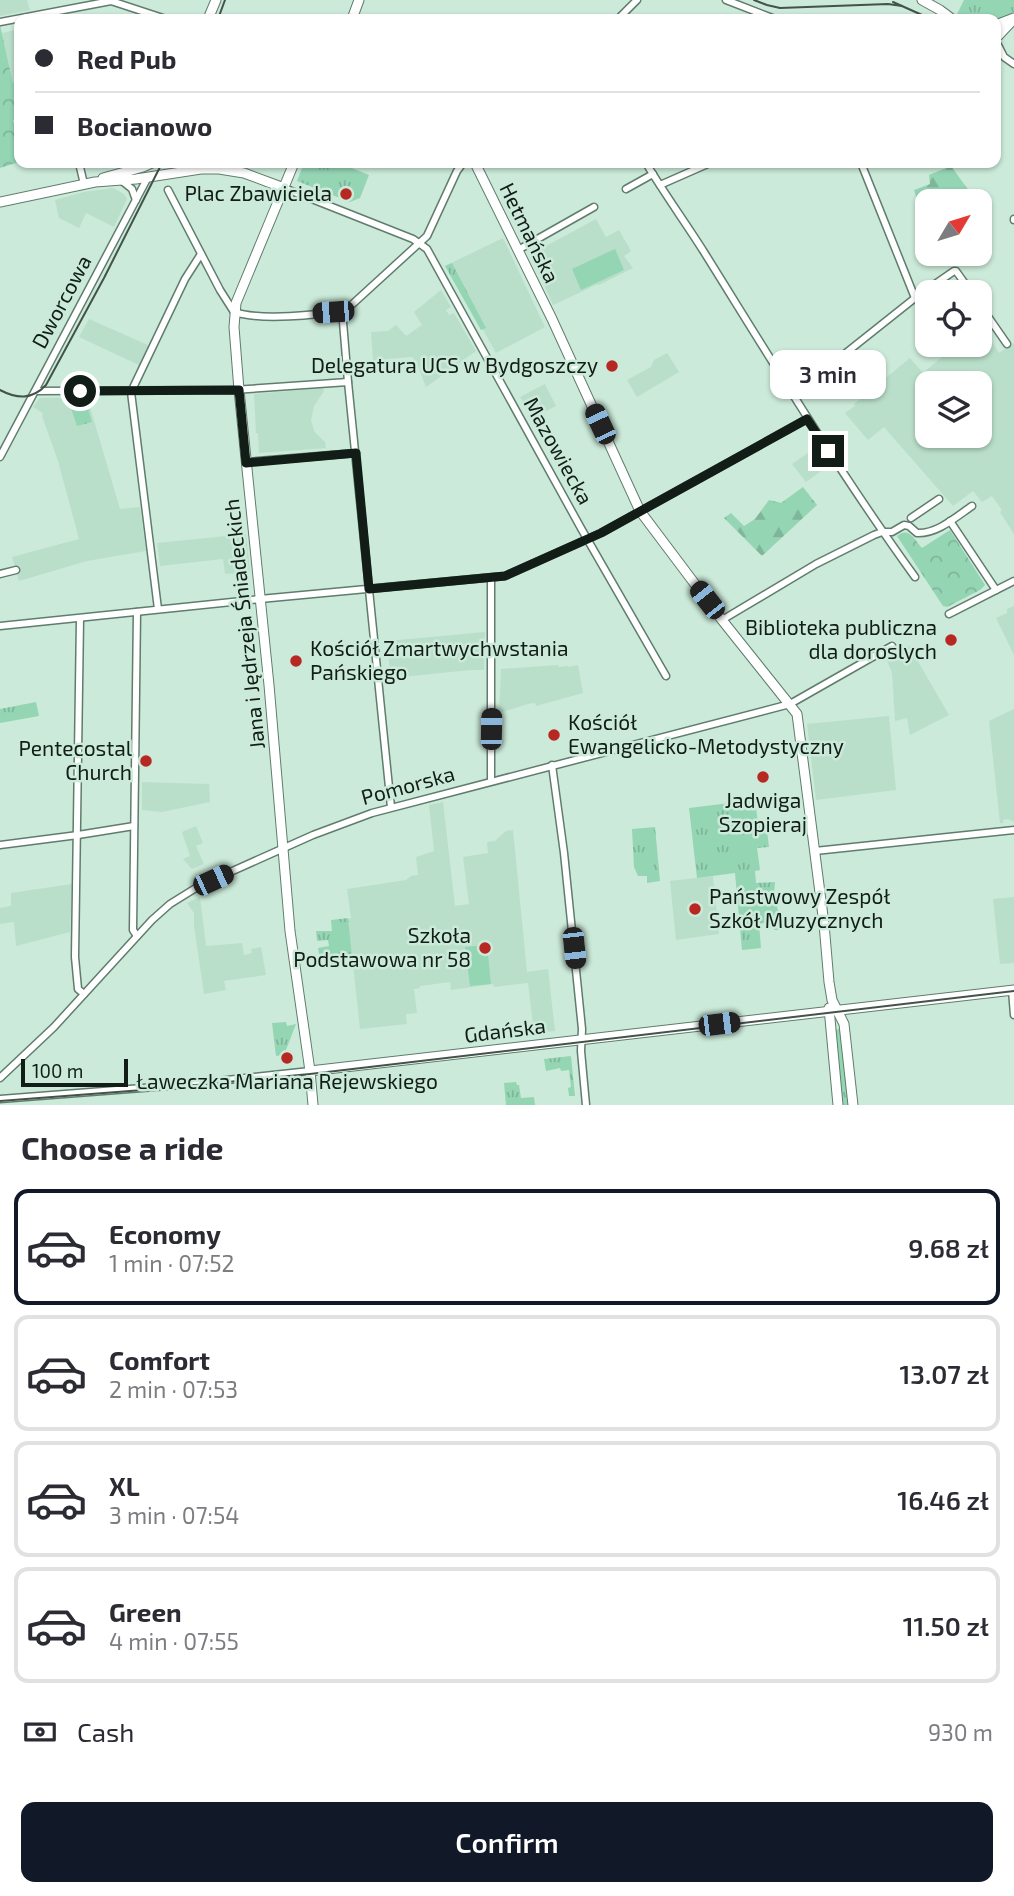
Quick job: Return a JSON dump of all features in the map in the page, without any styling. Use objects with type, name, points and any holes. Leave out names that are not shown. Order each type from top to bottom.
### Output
[{"type":"street","points":[[623,14],[637,0]]},
{"type":"street","points":[[726,0],[762,14]]},
{"type":"street","points":[[922,0],[944,14]]},
{"type":"street","points":[[57,14],[111,1],[151,14]]},
{"type":"street","points":[[1001,36],[1014,18]]},
{"type":"street","points":[[80,168],[84,184]]},
{"type":"street","points":[[95,182],[139,168]]},
{"type":"street","name":"Dworcowa","points":[[0,457],[151,168]]},
{"type":"street","points":[[292,168],[234,312],[260,317],[346,310]]},
{"type":"street","points":[[391,807],[343,321],[346,310],[430,232],[460,168]]},
{"type":"street","name":"Hetmańska","points":[[477,168],[640,511],[797,714],[833,1011]]},
{"type":"street","points":[[649,168],[807,419],[915,577]]},
{"type":"street","points":[[660,184],[698,168]]},
{"type":"street","points":[[793,395],[915,298],[863,168]]},
{"type":"street","points":[[0,202],[95,182],[219,169],[244,173],[421,243]]},
{"type":"street","points":[[626,189],[653,174]]},
{"type":"street","points":[[121,181],[135,194],[136,200]]},
{"type":"street","name":"Jana i Jędrzeja Śniadeckich","points":[[167,190],[234,312],[290,932],[313,1105]]},
{"type":"street","points":[[518,250],[594,207]]},
{"type":"street","name":"Mazowiecka","points":[[421,243],[432,257],[666,676]]},
{"type":"street","points":[[158,609],[131,392],[185,279],[201,254]]},
{"type":"street","points":[[941,280],[956,271],[962,280]]},
{"type":"street","points":[[992,323],[1007,344]]},
{"type":"street","points":[[36,391],[239,390],[348,382]]},
{"type":"street","points":[[0,626],[260,598],[505,576],[588,539],[807,419]]},
{"type":"street","points":[[246,463],[356,453]]},
{"type":"street","points":[[911,519],[939,499]]},
{"type":"street","points":[[722,620],[816,565],[882,532],[892,533],[904,525],[917,533],[926,534],[950,522],[972,506]]},
{"type":"street","points":[[950,522],[996,590]]},
{"type":"street","points":[[0,574],[16,570]]},
{"type":"street","points":[[491,578],[491,781]]},
{"type":"street","points":[[949,614],[1014,581]]},
{"type":"street","points":[[137,612],[133,930],[137,936]]},
{"type":"street","points":[[80,619],[76,981],[78,989],[84,994]]},
{"type":"street","name":"Pomorska","points":[[0,1078],[54,1027],[137,936],[184,894],[341,824],[391,807],[790,704],[892,646]]},
{"type":"street","points":[[552,765],[564,853],[586,1105]]},
{"type":"street","points":[[0,845],[134,826]]},
{"type":"street","points":[[815,851],[1014,830]]},
{"type":"street","points":[[1013,990],[1014,1015]]},
{"type":"street","name":"Gdańska","points":[[0,1099],[170,1086],[310,1071],[1013,990]]},
{"type":"street","points":[[833,1011],[838,1105]]},
{"type":"street","points":[[833,1011],[843,1020],[853,1105]]},
{"type":"shaded area","points":[[0,0],[27,0],[30,10],[0,16]]},
{"type":"shaded area","points":[[14,30],[14,83],[13,83],[2,33]]},
{"type":"shaded area","points":[[113,188],[127,199],[114,227],[86,213],[79,228],[59,218],[55,200]]},
{"type":"shaded area","points":[[596,219],[606,237],[619,230],[631,251],[624,256],[633,268],[553,305],[532,257],[533,253]]},
{"type":"shaded area","points":[[503,238],[545,327],[496,353],[447,265]]},
{"type":"shaded area","points":[[441,290],[451,307],[446,310],[449,315],[454,313],[476,351],[426,387],[412,357],[373,360],[371,332],[388,331],[396,325],[406,336],[422,325],[414,312]]},
{"type":"shaded area","points":[[89,319],[150,346],[141,366],[79,337]]},
{"type":"shaded area","points":[[992,342],[999,353],[1014,343],[1014,534],[992,496],[982,502],[973,491],[953,506],[884,427],[868,440],[845,413],[910,358],[921,371],[915,371],[915,448],[992,448],[992,371],[925,371],[942,357],[992,357]]},
{"type":"shaded area","points":[[667,353],[679,372],[637,397],[627,380],[651,367],[654,360]]},
{"type":"shaded area","points":[[545,384],[556,406],[532,418],[520,397]]},
{"type":"shaded area","points":[[323,388],[324,391],[314,406],[311,420],[314,431],[325,442],[326,448],[259,453],[254,394]]},
{"type":"shaded area","points":[[87,397],[120,509],[140,507],[146,551],[87,561],[19,581],[12,557],[79,539],[43,413],[33,407],[40,398]]},
{"type":"shaded area","points":[[818,446],[831,464],[806,482],[792,464]]},
{"type":"shaded area","points":[[246,534],[250,572],[225,574],[223,559],[160,566],[157,543]]},
{"type":"shaded area","points":[[1014,606],[1014,655],[996,618]]},
{"type":"shaded area","points":[[485,632],[484,670],[401,677],[400,671],[390,671],[387,641]]},
{"type":"shaded area","points":[[909,646],[949,715],[910,735],[907,718],[895,721],[892,672],[886,659]]},
{"type":"shaded area","points":[[578,665],[583,693],[499,713],[501,669]]},
{"type":"shaded area","points":[[1014,709],[1014,822],[1008,819],[1000,823],[989,721]]},
{"type":"shaded area","points":[[889,716],[896,790],[816,800],[807,724]]},
{"type":"shaded area","points":[[142,782],[209,784],[210,802],[162,812],[142,810]]},
{"type":"shaded area","points":[[443,802],[455,906],[469,904],[463,857],[488,853],[487,842],[495,841],[506,831],[513,830],[527,972],[548,969],[555,1031],[534,1033],[528,983],[494,987],[493,984],[451,990],[450,982],[414,989],[417,1013],[406,1014],[407,1024],[360,1029],[347,889],[406,880],[418,875],[416,857],[434,851],[429,805]]},
{"type":"shaded area","points":[[196,826],[203,843],[196,846],[204,864],[192,869],[183,859],[190,856],[182,832]]},
{"type":"shaded area","name":"Państwowy Zespół Szkół Muzycznych","points":[[713,876],[719,934],[676,940],[670,881]]},
{"type":"shaded area","points":[[72,884],[70,932],[16,946],[14,922],[0,924],[0,908],[11,906],[11,893]]},
{"type":"shaded area","points":[[200,897],[206,946],[242,943],[244,955],[252,953],[251,949],[261,947],[266,975],[224,981],[226,990],[204,994],[194,913],[187,903]]},
{"type":"shaded area","points":[[1014,897],[1014,963],[1000,964],[993,899]]},
{"type":"green space","points":[[964,0],[1014,0],[1014,12],[1001,18],[1001,14],[957,14]]},
{"type":"green space","points":[[0,25],[14,83],[14,164],[0,168]]},
{"type":"green space","name":"Plac Zbawiciela","points":[[302,168],[352,168],[369,175],[360,198],[350,202],[297,181]]},
{"type":"green space","points":[[952,168],[968,189],[917,189],[930,184],[929,175]]},
{"type":"green space","points":[[615,249],[624,270],[581,290],[572,269]]},
{"type":"green space","points":[[452,263],[486,328],[481,330],[445,266]]},
{"type":"green space","points":[[86,401],[92,422],[77,426],[69,402]]},
{"type":"green space","points":[[803,487],[817,505],[762,556],[724,518],[731,513],[744,526],[755,519],[769,500],[781,503]]},
{"type":"green space","points":[[950,530],[985,585],[947,607],[943,606],[897,536],[908,533],[922,548]]},
{"type":"green space","points":[[36,702],[39,716],[0,723],[0,709]]},
{"type":"green space","points":[[755,800],[758,823],[766,822],[769,847],[757,848],[760,870],[755,871],[756,883],[775,882],[774,895],[783,930],[774,930],[772,922],[759,924],[761,948],[742,950],[735,873],[697,878],[689,808]]},
{"type":"green space","points":[[655,827],[660,881],[647,883],[647,876],[638,876],[634,867],[632,829]]},
{"type":"green space","points":[[348,918],[352,955],[328,958],[327,953],[319,954],[318,948],[329,946],[328,940],[317,941],[316,931],[332,931],[331,920]]},
{"type":"green space","points":[[487,945],[491,984],[470,986],[465,947]]},
{"type":"green space","points":[[286,1022],[287,1026],[296,1024],[284,1055],[276,1056],[272,1023]]},
{"type":"green space","points":[[840,1029],[850,1105],[842,1105],[834,1030]]},
{"type":"green space","points":[[571,1056],[575,1096],[569,1096],[569,1070],[561,1071],[560,1068],[546,1071],[544,1059]]},
{"type":"green space","points":[[516,1082],[521,1098],[534,1097],[535,1105],[506,1105],[504,1083]]},
{"type":"tram line","points":[[220,14],[225,0]]},
{"type":"tram line","points":[[754,0],[780,8],[888,4],[902,6]]},
{"type":"tram line","points":[[893,2],[920,14]]},
{"type":"tram line","points":[[0,390],[12,395],[30,396],[46,385],[159,168]]},
{"type":"tram line","points":[[0,1101],[310,1074],[1014,991]]},
{"type":"place","name":"Plac Zbawiciela","points":[[346,194]]},
{"type":"place","name":"Delegatura UCS w Bydgoszczy","points":[[612,366]]},
{"type":"place","name":"Biblioteka publiczna dla doroslych","points":[[951,640]]},
{"type":"place","name":"Kościół Zmartwychwstania Pańskiego","points":[[296,661]]},
{"type":"place","name":"Kościół Ewangelicko-Metodystyczny","points":[[554,735]]},
{"type":"place","name":"Pentecostal Church","points":[[146,761]]},
{"type":"place","name":"Jadwiga Szopieraj","points":[[763,777]]},
{"type":"place","name":"Państwowy Zespół Szkół Muzycznych","points":[[695,909]]},
{"type":"place","name":"Szkoła Podstawowa nr 58","points":[[485,948]]},
{"type":"place","name":"Ławeczka Mariana Rejewskiego","points":[[287,1058]]},
{"type":"route","points":[[80,391],[239,390],[246,463],[356,453],[369,589],[505,576],[601,533],[807,419],[828,451]]}]
